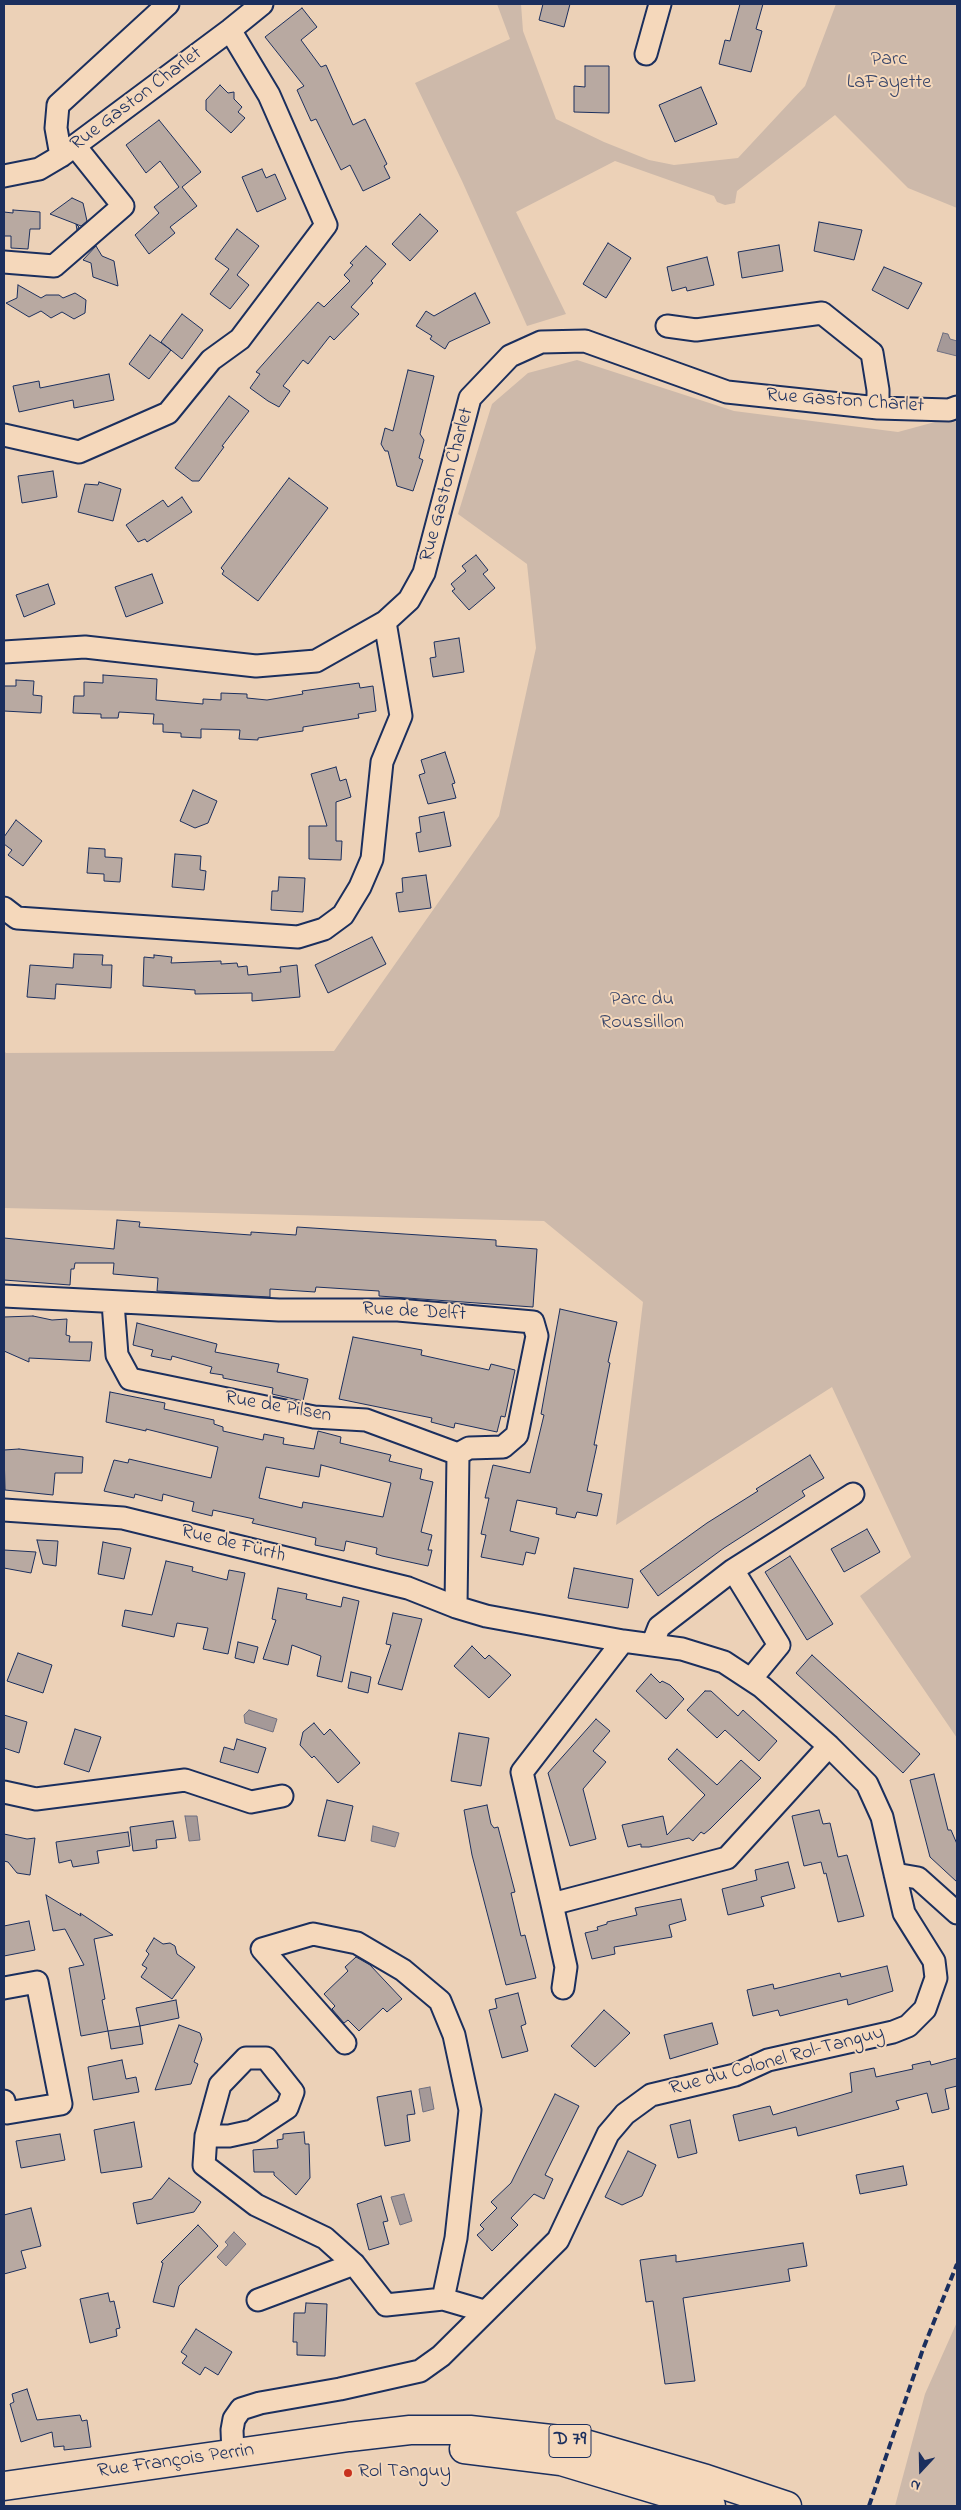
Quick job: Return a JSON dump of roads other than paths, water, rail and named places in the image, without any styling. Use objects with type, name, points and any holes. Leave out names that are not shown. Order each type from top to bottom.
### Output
[{"type":"main road","name":"D 79","points":[[348,2437],[410,2430],[470,2430],[578,2442],[706,2478],[787,2506]]},
{"type":"main road","name":"Rue François Perrin","points":[[4,2486],[348,2437]]},
{"type":"main road","name":"D 79","points":[[348,2437],[562,2461],[711,2506]]},
{"type":"street","points":[[4,262],[54,266],[123,206],[68,151],[56,128],[58,105],[168,4]]},
{"type":"street","name":"Rue Gaston Charlet","points":[[4,176],[40,169],[68,151],[262,4]]},
{"type":"street","points":[[646,54],[660,4]]},
{"type":"street","points":[[4,434],[79,452],[168,413],[211,360],[240,340],[326,225],[269,95],[230,30]]},
{"type":"street","points":[[667,326],[696,330],[822,313],[872,353],[878,390],[878,408]]},
{"type":"street","name":"Rue Gaston Charlet","points":[[4,652],[85,647],[256,666],[316,661],[385,622],[409,600],[424,573],[470,398],[510,356],[541,342],[585,341],[727,392],[878,408],[949,410],[957,407]]},
{"type":"street","points":[[4,908],[17,918],[298,938],[324,928],[343,915],[360,887],[372,859],[382,762],[401,716],[385,622]]},
{"type":"street","points":[[4,1296],[113,1303]]},
{"type":"street","name":"Rue de Delft","points":[[113,1303],[280,1310],[398,1310],[533,1322],[537,1336],[517,1435],[503,1447],[468,1448],[458,1454]]},
{"type":"street","name":"Rue de Pilsen","points":[[113,1303],[117,1355],[130,1379],[314,1417],[366,1420],[458,1454]]},
{"type":"street","points":[[456,1607],[458,1454]]},
{"type":"street","points":[[652,1645],[659,1627],[733,1570],[853,1494]]},
{"type":"street","name":"Rue de Fürth","points":[[4,1510],[123,1518],[408,1588],[456,1607]]},
{"type":"street","points":[[733,1570],[779,1645],[751,1679]]},
{"type":"street","name":"Rue du Colonel Rol-Tanguy","points":[[233,2454],[232,2430],[234,2419],[241,2409],[260,2402],[340,2389],[420,2371],[441,2356],[484,2311],[558,2240],[608,2134],[625,2114],[651,2095],[735,2075],[768,2060],[893,2032],[908,2026],[926,2009],[936,1978],[934,1961],[904,1912],[882,1817],[867,1784],[829,1746],[762,1687],[724,1662],[682,1649],[623,1641],[486,1616],[456,1607]]},
{"type":"street","points":[[563,1988],[566,1967],[522,1772],[623,1641]]},
{"type":"street","points":[[552,1904],[727,1858],[829,1746]]},
{"type":"street","points":[[4,1792],[36,1799],[185,1780],[251,1802],[282,1796]]},
{"type":"street","points":[[895,1874],[918,1878],[957,1913]]},
{"type":"street","points":[[345,2044],[262,1949],[313,1934],[357,1943],[403,1970],[440,2001],[454,2035],[470,2110],[456,2238],[443,2300]]},
{"type":"street","points":[[4,1988],[37,1982],[61,2104],[6,2113],[4,2101]]},
{"type":"street","points":[[206,2136],[204,2165],[256,2205],[325,2238],[354,2264],[386,2305],[443,2300],[484,2311]]},
{"type":"street","points":[[258,2300],[354,2264]]},
{"type":"railway","points":[[869,2506],[923,2349],[957,2264]]},
{"type":"place","name":"Rol Tanguy","points":[[348,2473]]},
{"type":"park label","name":"Parc LaFayette","points":[[889,72]]},
{"type":"park label","name":"Parc du Roussillon","points":[[642,1012]]}]
